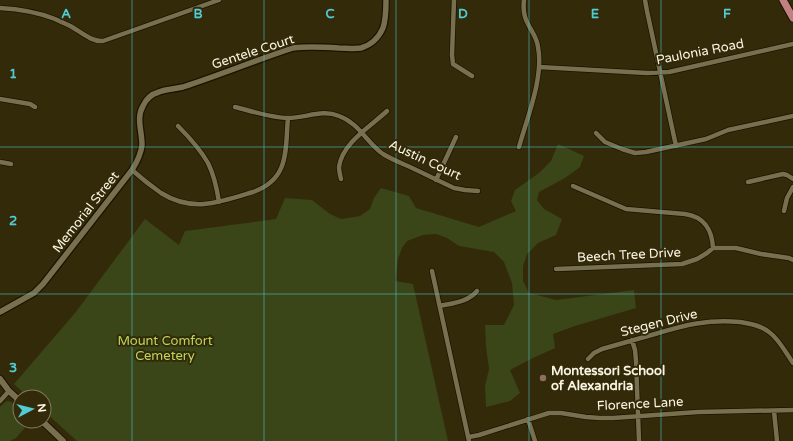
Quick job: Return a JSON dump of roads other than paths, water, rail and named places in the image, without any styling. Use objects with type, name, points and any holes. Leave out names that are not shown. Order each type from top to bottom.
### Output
[{"type":"main road","points":[[783,0],[793,18]]},
{"type":"main road","points":[[0,379],[12,394]]},
{"type":"main road","points":[[50,429],[63,441]]},
{"type":"street","points":[[0,8],[40,14],[63,22],[90,38],[103,41],[219,0]]},
{"type":"street","name":"Gentele Court","points":[[147,100],[158,92],[182,87],[293,48],[311,47],[354,49],[367,46],[382,31],[385,20],[386,0]]},
{"type":"street","points":[[454,0],[453,64],[472,76]]},
{"type":"street","points":[[519,147],[536,86],[539,67],[538,45],[536,38],[526,20],[524,0]]},
{"type":"street","points":[[645,0],[646,11],[676,146]]},
{"type":"street","name":"Paulonia Road","points":[[539,67],[669,72],[793,44]]},
{"type":"street","points":[[0,99],[30,104],[35,107]]},
{"type":"street","name":"Memorial Street","points":[[0,312],[29,297],[43,284],[132,170],[138,160],[141,150],[140,116],[143,106],[147,100]]},
{"type":"street","name":"Austin Court","points":[[234,107],[277,117],[288,118],[299,118],[321,113],[335,114],[347,119],[357,126],[377,149],[396,161],[460,190],[478,191]]},
{"type":"street","points":[[341,179],[339,172],[340,166],[343,155],[348,146],[387,111]]},
{"type":"street","points":[[596,133],[605,142],[622,150],[646,152],[706,139],[728,130],[793,116]]},
{"type":"street","points":[[132,170],[160,192],[188,204],[200,205],[219,202],[259,190],[276,178],[281,169],[284,160],[288,118]]},
{"type":"street","points":[[178,126],[202,153],[207,162],[213,176],[219,202]]},
{"type":"street","points":[[436,180],[456,137]]},
{"type":"street","points":[[0,162],[11,164]]},
{"type":"street","points":[[748,182],[783,174],[793,179]]},
{"type":"street","points":[[573,186],[626,209],[695,216],[709,229],[713,239],[713,248],[736,248],[761,254],[792,258]]},
{"type":"street","points":[[784,211],[787,198],[793,187]]},
{"type":"street","name":"Beech Tree Drive","points":[[556,269],[682,264],[697,259],[713,248]]},
{"type":"street","points":[[432,271],[469,439]]},
{"type":"street","points":[[440,306],[466,300],[473,296],[477,291]]},
{"type":"street","name":"Stegen Drive","points":[[588,359],[597,351],[680,326],[701,322],[727,321],[763,328],[774,336],[793,363]]},
{"type":"street","points":[[632,340],[636,361],[639,441]]},
{"type":"street","points":[[0,401],[9,391]]},
{"type":"street","name":"Florence Lane","points":[[469,439],[544,414],[556,412],[600,418],[698,412],[793,410]]},
{"type":"street","points":[[774,411],[777,441]]},
{"type":"street","points":[[528,419],[535,441]]},
{"type":"place","name":"Montessori School of Alexandria","points":[[543,378]]},
{"type":"park label","name":"Mount Comfort Cemetery","points":[[165,348]]}]
